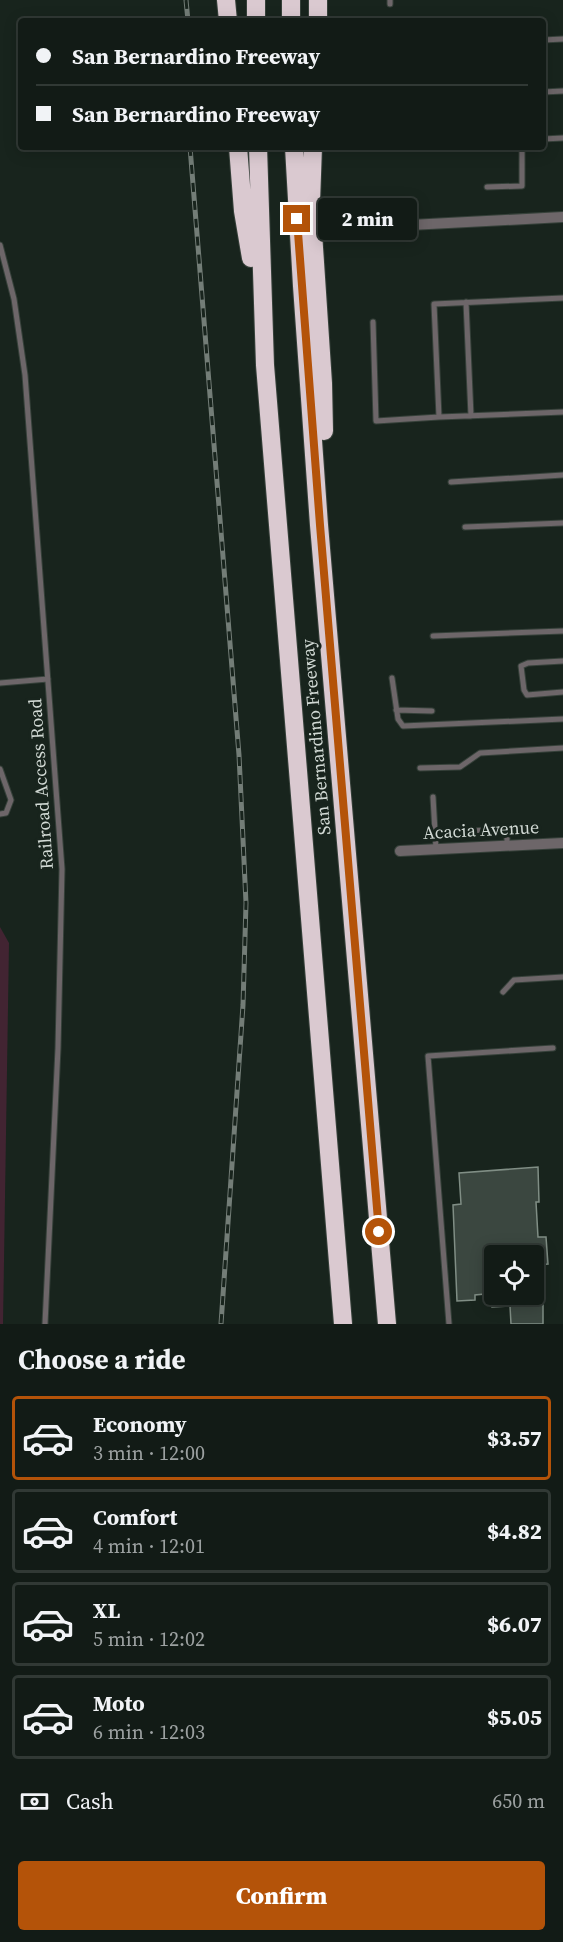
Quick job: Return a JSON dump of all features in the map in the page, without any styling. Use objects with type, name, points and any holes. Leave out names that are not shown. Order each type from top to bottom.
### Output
[{"type":"highway","points":[[226,0],[228,18]]},
{"type":"highway","points":[[256,0],[256,18]]},
{"type":"highway","points":[[291,0],[291,18]]},
{"type":"highway","points":[[318,0],[318,18]]},
{"type":"highway","points":[[238,150],[243,211],[262,315]]},
{"type":"highway","name":"San Bernardino Freeway","points":[[258,150],[262,315],[343,1324]]},
{"type":"highway","name":"San Bernardino Freeway","points":[[294,150],[320,525],[387,1324]]},
{"type":"highway","points":[[313,150],[311,202],[323,383],[324,439],[320,525]]},
{"type":"street","points":[[334,229],[563,217]]},
{"type":"street","name":"Acacia Avenue","points":[[400,851],[563,843]]},
{"type":"lane","points":[[546,40],[563,39]]},
{"type":"lane","points":[[546,92],[563,91]]},
{"type":"lane","points":[[546,139],[563,138]]},
{"type":"lane","points":[[487,187],[522,186],[522,150]]},
{"type":"lane","name":"Railroad Access Road","points":[[0,244],[14,299],[24,364],[62,868],[58,1037],[45,1324]]},
{"type":"lane","points":[[440,417],[434,304],[563,298]]},
{"type":"lane","points":[[466,302],[471,416]]},
{"type":"lane","points":[[372,322],[376,421],[563,412]]},
{"type":"lane","points":[[451,482],[563,475]]},
{"type":"lane","points":[[465,527],[563,523]]},
{"type":"lane","points":[[433,636],[563,631]]},
{"type":"lane","points":[[563,661],[528,663],[521,666],[524,690],[527,695],[563,692]]},
{"type":"lane","points":[[392,678],[400,724],[407,727],[563,719]]},
{"type":"lane","points":[[0,683],[48,679]]},
{"type":"lane","points":[[396,710],[432,711]]},
{"type":"lane","points":[[420,768],[460,767],[480,753],[563,748]]},
{"type":"lane","points":[[0,769],[11,800],[6,813],[0,814]]},
{"type":"lane","points":[[433,796],[436,849]]},
{"type":"lane","points":[[435,833],[505,830],[507,846]]},
{"type":"lane","points":[[503,992],[514,980],[563,977]]},
{"type":"lane","points":[[449,1324],[428,1056],[553,1048]]},
{"type":"shaded area","points":[[0,927],[9,943],[3,1324],[0,1324]]},
{"type":"building","points":[[538,1167],[539,1202],[536,1202],[538,1237],[546,1237],[548,1264],[544,1264],[544,1245],[484,1245],[484,1294],[475,1295],[475,1300],[457,1301],[453,1205],[461,1204],[459,1173]]},
{"type":"building","points":[[492,1305],[543,1305],[543,1324],[511,1324],[510,1306],[492,1307]]},
{"type":"railway","points":[[186,0],[188,18]]},
{"type":"railway","points":[[190,150],[239,755],[246,903],[243,1005],[221,1324]]},
{"type":"route","points":[[297,219],[334,699],[379,1232]]}]
